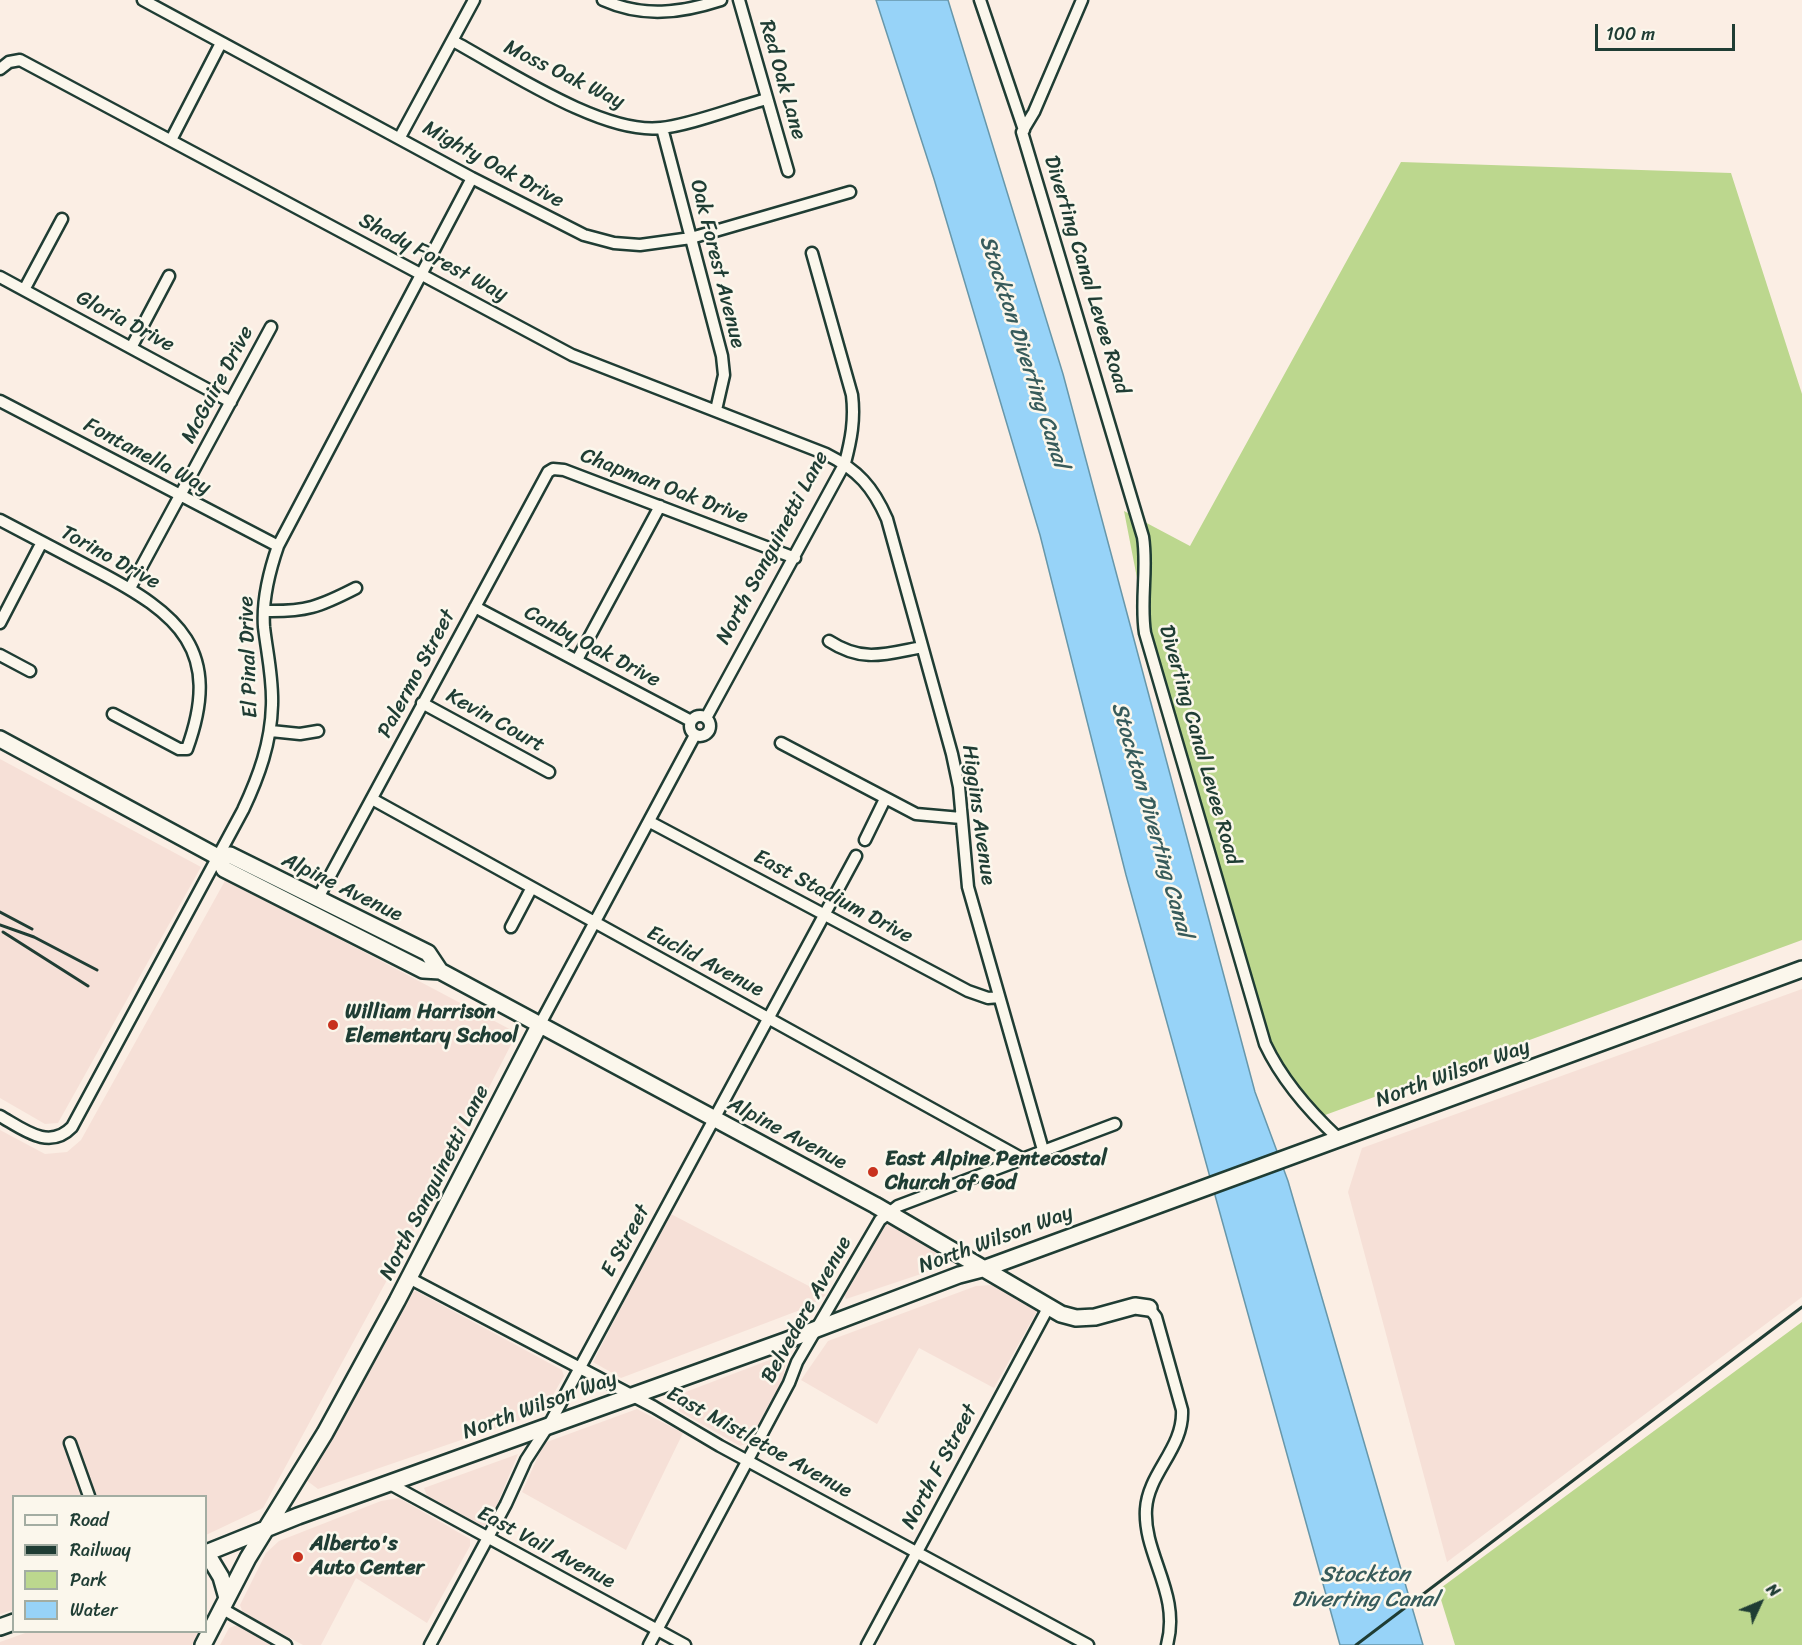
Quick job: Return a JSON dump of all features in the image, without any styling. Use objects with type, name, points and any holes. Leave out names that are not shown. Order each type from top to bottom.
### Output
[{"type":"street","name":"Mighty Oak Drive","points":[[143,0],[561,225],[614,243],[640,245],[691,238],[850,192]]},
{"type":"street","points":[[400,137],[474,0]]},
{"type":"street","points":[[603,0],[621,8],[652,13],[688,10],[721,0]]},
{"type":"street","name":"Red Oak Lane","points":[[739,0],[788,171]]},
{"type":"street","points":[[980,0],[1023,131]]},
{"type":"street","points":[[1023,131],[1082,0]]},
{"type":"street","name":"Moss Oak Way","points":[[453,41],[602,120],[636,128],[662,128],[767,99]]},
{"type":"street","points":[[171,140],[221,43]]},
{"type":"street","name":"Shady Forest Way","points":[[0,69],[15,59],[572,355],[716,410],[845,463]]},
{"type":"street","name":"Oak Forest Avenue","points":[[662,128],[722,356],[723,375],[716,410]]},
{"type":"street","name":"Diverting Canal Levee Road","points":[[1023,131],[1143,537],[1146,556],[1142,605],[1145,633],[1265,1044],[1281,1073],[1314,1116],[1338,1138]]},
{"type":"street","name":"El Pinal Drive","points":[[0,1116],[43,1138],[58,1137],[72,1127],[255,784],[271,731],[272,680],[264,611],[267,583],[278,546],[423,275],[472,178]]},
{"type":"street","points":[[24,290],[62,219]]},
{"type":"street","name":"North Sanguinetti Lane","points":[[706,718],[845,463],[854,415],[852,395],[812,253]]},
{"type":"street","points":[[132,346],[169,276]]},
{"type":"street","name":"Gloria Drive","points":[[0,277],[132,346],[231,402]]},
{"type":"street","name":"McGuire Drive","points":[[130,588],[271,327]]},
{"type":"street","name":"Fontanella Way","points":[[0,401],[180,497],[278,546]]},
{"type":"street","name":"Higgins Avenue","points":[[845,463],[861,475],[880,501],[887,519],[952,754],[962,818],[968,888],[1043,1150]]},
{"type":"street","name":"Chapman Oak Drive","points":[[553,469],[564,470],[795,558]]},
{"type":"street","name":"Palermo Street","points":[[317,900],[544,477],[553,469]]},
{"type":"street","points":[[577,660],[660,506]]},
{"type":"street","name":"Torino Drive","points":[[0,520],[130,588],[163,610],[174,621],[195,657],[199,672],[200,693],[198,712],[187,749],[179,749],[113,714]]},
{"type":"street","points":[[0,623],[42,542]]},
{"type":"street","points":[[264,611],[298,612],[317,608],[356,588]]},
{"type":"street","name":"Canby Oak Drive","points":[[476,607],[691,721]]},
{"type":"street","points":[[829,641],[843,650],[871,657],[922,647]]},
{"type":"street","points":[[0,655],[30,671]]},
{"type":"street","name":"Kevin Court","points":[[422,703],[549,772]]},
{"type":"street","points":[[699,716],[706,718],[710,723],[709,730],[702,736],[695,735],[690,730],[691,721],[699,716]]},
{"type":"street","points":[[271,731],[300,734],[318,731]]},
{"type":"street","name":"North Sanguinetti Lane","points":[[203,1645],[224,1603],[325,1432],[409,1278],[539,1026],[596,925],[695,735]]},
{"type":"street","name":"Alpine Avenue","points":[[0,739],[218,857],[224,869],[423,970],[440,971],[887,1213],[986,1268],[1048,1308],[1076,1318],[1095,1317],[1135,1306],[1149,1308]]},
{"type":"street","points":[[781,743],[916,814],[962,818]]},
{"type":"street","name":"Euclid Avenue","points":[[372,799],[596,925],[1022,1158]]},
{"type":"street","points":[[865,840],[885,799]]},
{"type":"street","name":"East Stadium Drive","points":[[650,822],[968,991],[988,998],[999,997]]},
{"type":"street","name":"Alpine Avenue","points":[[218,857],[230,855],[428,953],[440,971]]},
{"type":"street","name":"E Street","points":[[430,1645],[488,1538],[526,1460],[550,1423],[856,856]]},
{"type":"street","points":[[511,927],[531,889]]},
{"type":"street","name":"North Wilson Way","points":[[207,1553],[298,1516],[390,1484],[550,1423],[816,1330],[959,1275],[986,1268],[1802,969]]},
{"type":"street","points":[[887,1213],[1022,1158],[1115,1124]]},
{"type":"street","name":"Belvedere Avenue","points":[[649,1645],[816,1330],[880,1220],[887,1213]]},
{"type":"street","name":"East Mistletoe Avenue","points":[[409,1278],[631,1395],[1088,1645]]},
{"type":"street","name":"North F Street","points":[[867,1645],[1048,1308]]},
{"type":"street","points":[[1149,1308],[1156,1317],[1183,1415],[1175,1443],[1150,1491],[1146,1510],[1169,1604],[1170,1626],[1167,1645]]},
{"type":"street","points":[[70,1443],[88,1495]]},
{"type":"street","name":"East Vail Avenue","points":[[390,1484],[685,1645]]},
{"type":"street","points":[[207,1555],[221,1577],[224,1603],[286,1645]]},
{"type":"shaded area","points":[[0,759],[201,867],[58,1123],[45,1124],[0,1098]]},
{"type":"shaded area","points":[[226,879],[517,1033],[443,1177],[263,1508],[207,1535],[207,1495],[12,1495],[12,1610],[0,1614],[0,1130],[45,1154],[67,1152],[81,1140]]},
{"type":"shaded area","points":[[1802,989],[1802,1297],[1447,1562],[1348,1192],[1362,1148]]},
{"type":"shaded area","points":[[669,1213],[826,1295],[808,1307],[621,1378],[593,1362]]},
{"type":"shaded area","points":[[882,1224],[891,1224],[935,1250],[938,1260],[933,1270],[846,1299],[844,1295]]},
{"type":"shaded area","points":[[992,1285],[1037,1311],[994,1388],[919,1348],[877,1424],[801,1380],[828,1341],[976,1286]]},
{"type":"shaded area","points":[[416,1291],[562,1370],[564,1376],[543,1412],[318,1489],[306,1480],[407,1293]]},
{"type":"shaded area","points":[[780,1356],[786,1361],[783,1379],[748,1443],[740,1446],[679,1411],[678,1399],[683,1393]]},
{"type":"shaded area","points":[[637,1409],[683,1433],[626,1550],[522,1492],[544,1443]]},
{"type":"shaded area","points":[[518,1454],[489,1524],[481,1526],[428,1498],[424,1488]]},
{"type":"shaded area","points":[[399,1498],[470,1539],[470,1546],[427,1623],[356,1578],[321,1645],[303,1645],[243,1613],[240,1605],[266,1553],[279,1541],[381,1501]]},
{"type":"shaded area","points":[[237,1625],[273,1645],[220,1645],[229,1628]]},
{"type":"shaded area","points":[[25,1633],[198,1633],[192,1645],[0,1645],[0,1642]]},
{"type":"green space","points":[[1401,162],[1731,173],[1802,394],[1802,940],[1317,1118],[1263,1054],[1143,609],[1124,511],[1190,546]]},
{"type":"green space","points":[[1802,1322],[1802,1645],[1455,1645],[1438,1590]]},
{"type":"water","name":"Stockton Diverting Canal","points":[[876,0],[948,0],[1063,374],[1255,1092],[1288,1181],[1423,1645],[1340,1645],[1126,875],[1040,535],[934,179]]},
{"type":"railway","points":[[0,912],[32,929]]},
{"type":"railway","points":[[0,925],[34,937],[97,970]]},
{"type":"railway","points":[[3,932],[88,986]]},
{"type":"railway","points":[[1356,1645],[1802,1307]]},
{"type":"place","name":"William Harrison Elementary School","points":[[333,1025]]},
{"type":"place","name":"East Alpine Pentecostal Church of God","points":[[873,1172]]},
{"type":"place","name":"Alberto's Auto Center","points":[[298,1557]]}]
